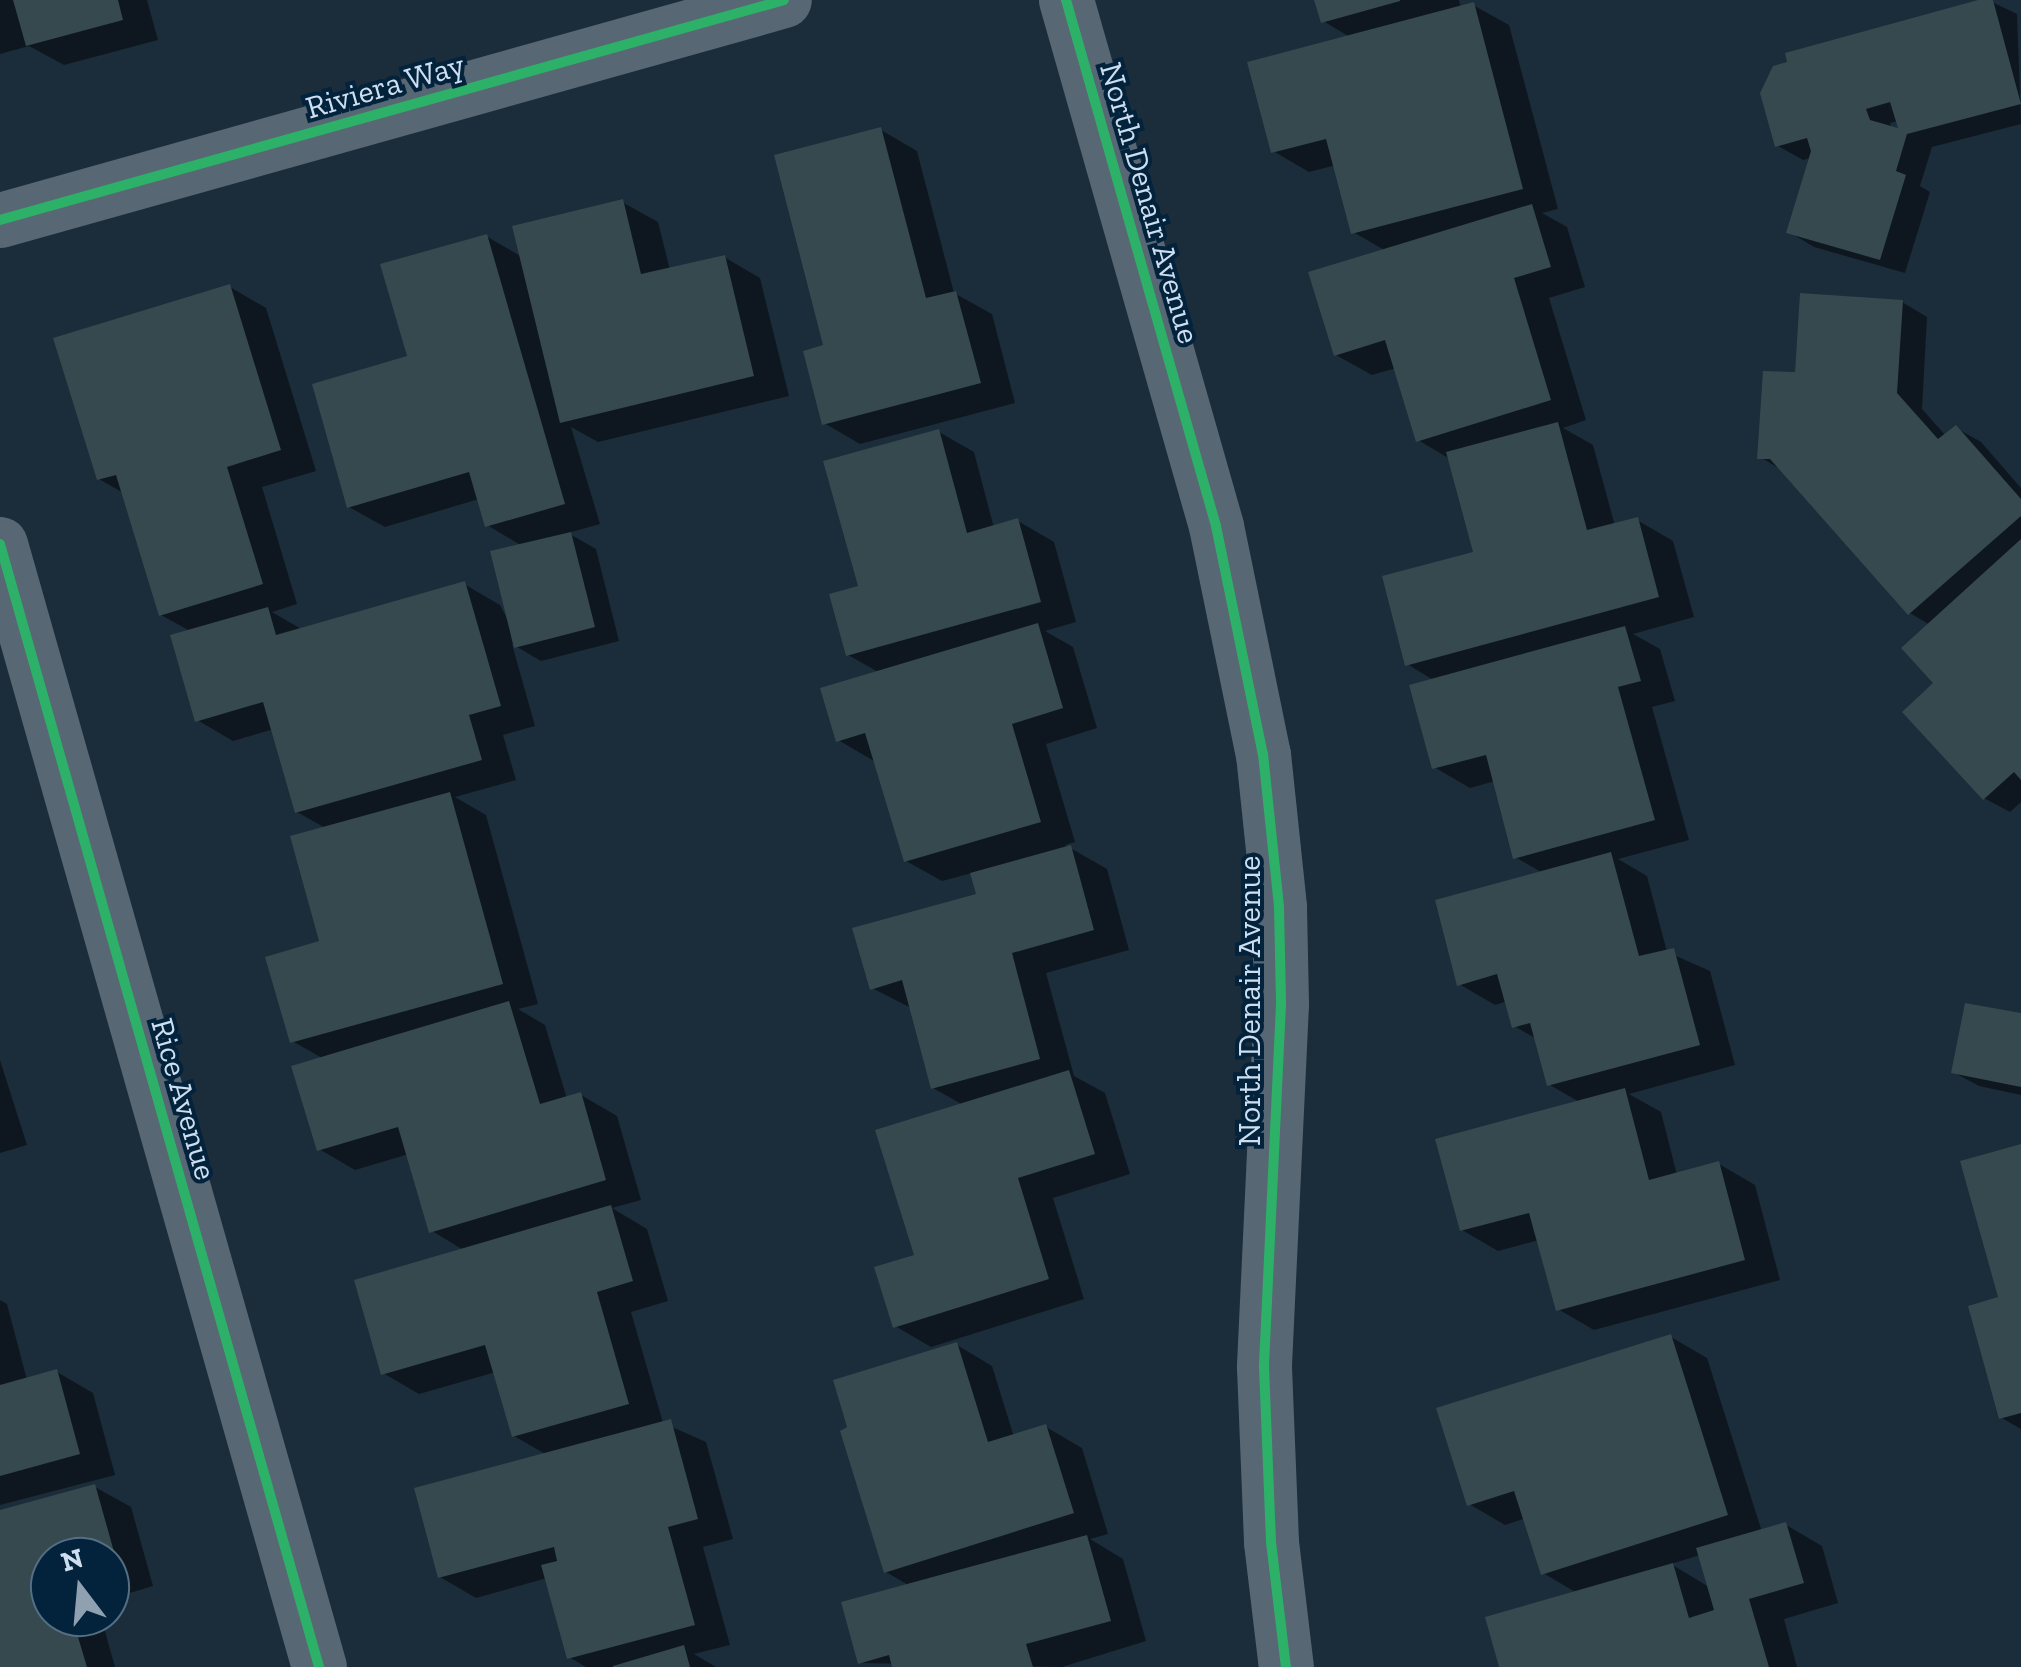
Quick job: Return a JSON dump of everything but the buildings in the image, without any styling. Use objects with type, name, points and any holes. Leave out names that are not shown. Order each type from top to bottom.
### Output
[{"type":"street","name":"Riviera Way","points":[[0,220],[784,0]]},
{"type":"street","name":"North Denair Avenue","points":[[1066,0],[1221,545],[1263,754],[1281,1004],[1264,1367],[1271,1542],[1286,1667]]},
{"type":"street","name":"Rice Avenue","points":[[0,544],[319,1667]]},
{"type":"cycle path","points":[[0,220],[784,0]]},
{"type":"cycle path","points":[[1066,0],[1216,526],[1263,754],[1279,907],[1281,1004],[1264,1367],[1271,1542],[1286,1667]]},
{"type":"cycle path","points":[[0,544],[319,1667]]}]
